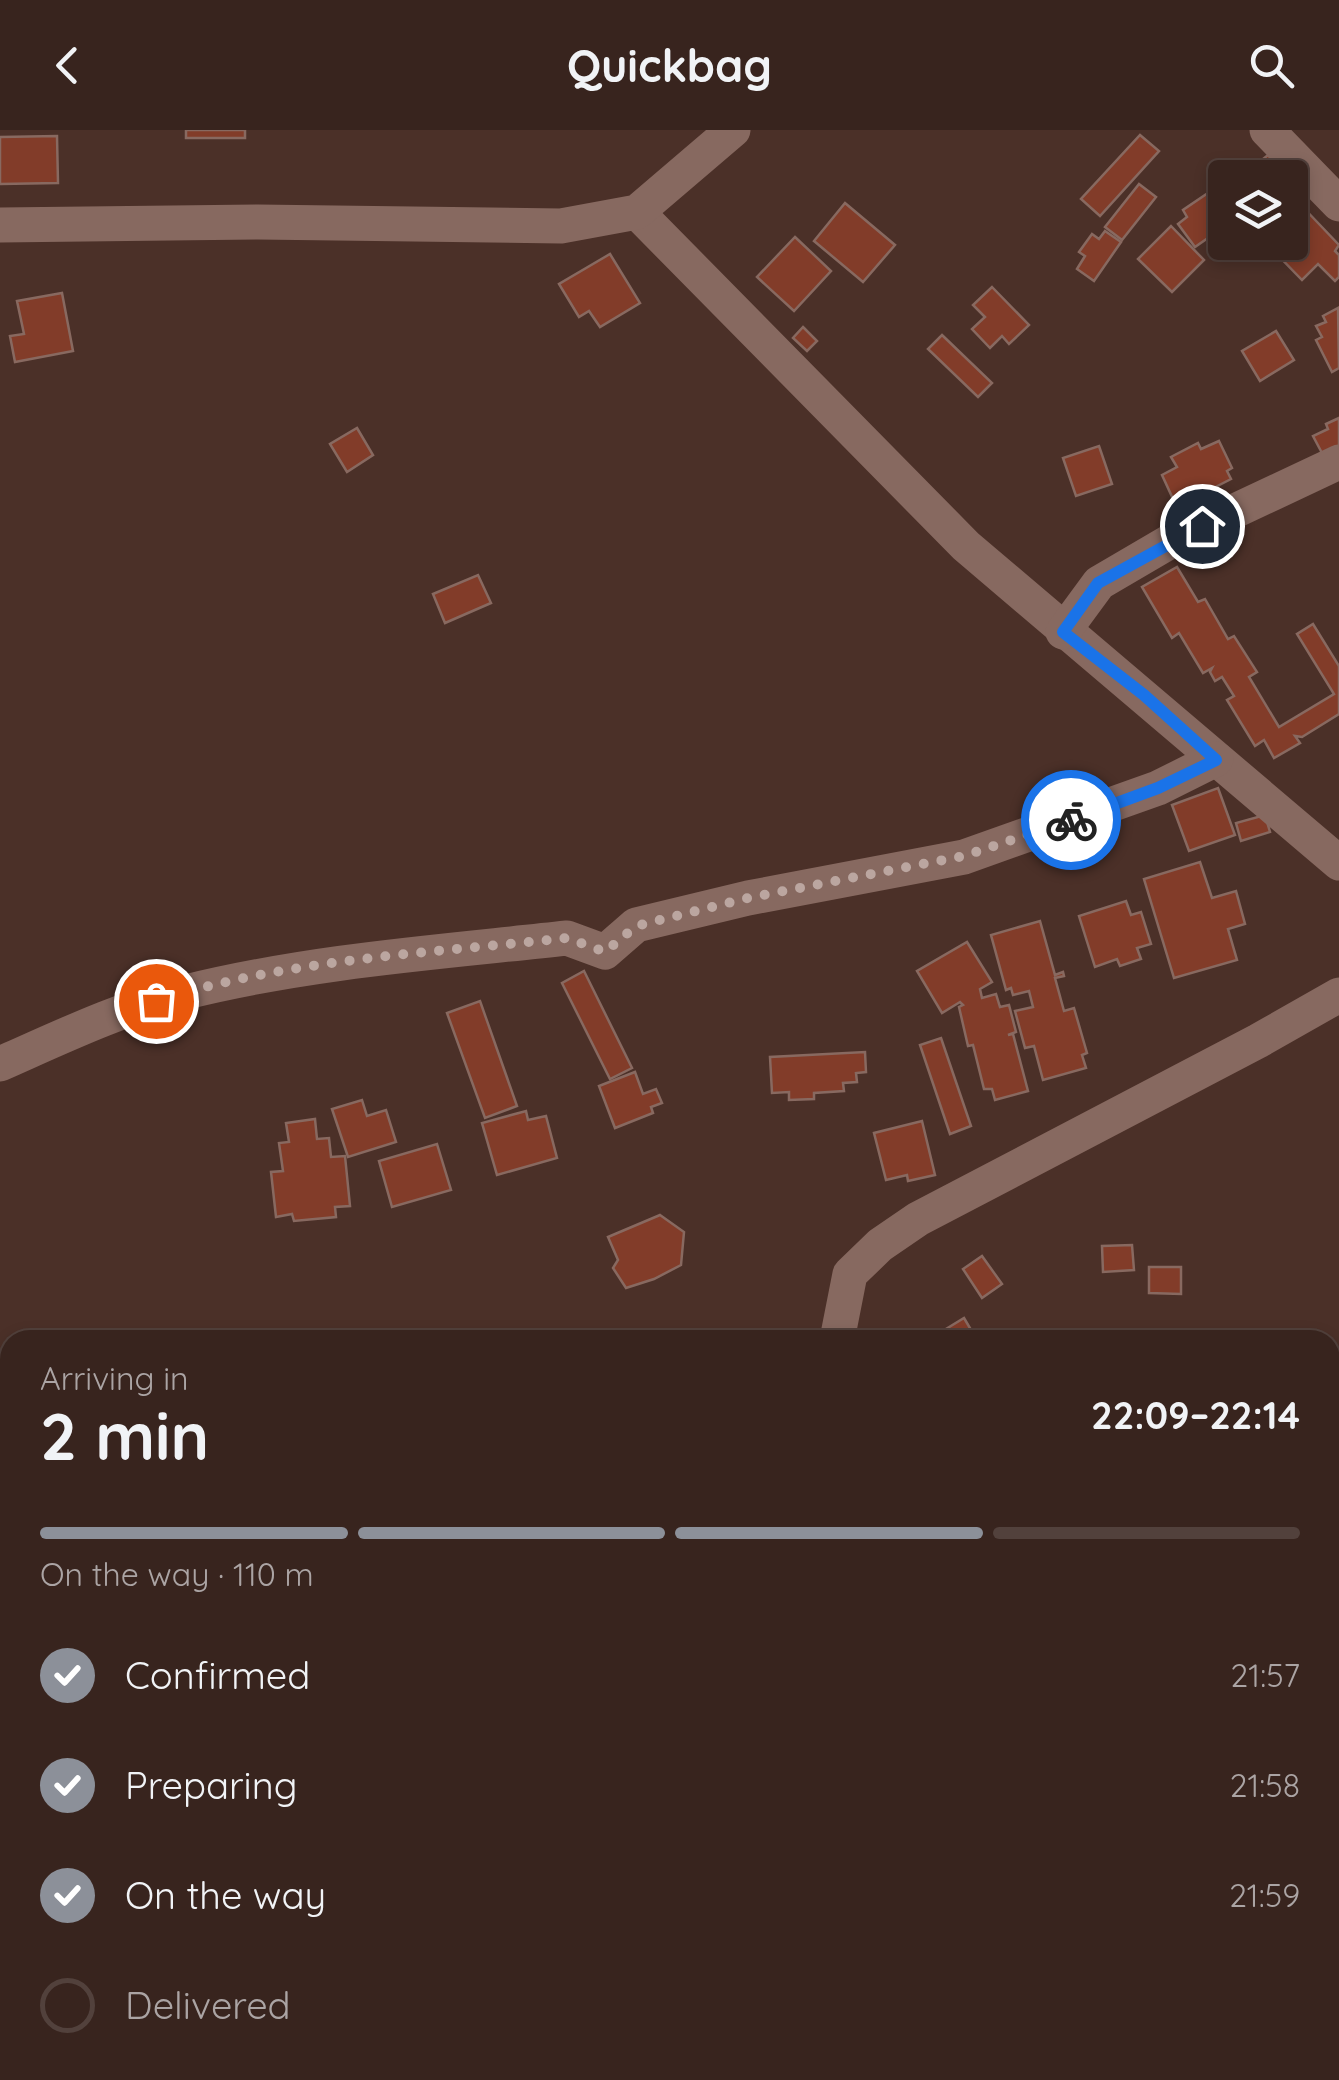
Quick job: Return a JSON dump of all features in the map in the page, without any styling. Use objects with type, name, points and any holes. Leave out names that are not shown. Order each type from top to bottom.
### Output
[{"type":"street","points":[[0,225],[258,222],[562,226],[637,212],[734,130]]},
{"type":"street","points":[[1267,130],[1339,204]]},
{"type":"street","points":[[637,212],[966,546],[1339,863]]},
{"type":"street","points":[[1063,632],[1098,583],[1168,542],[1339,462]]},
{"type":"street","points":[[0,1064],[101,1019],[184,992],[304,967],[567,938],[605,952],[636,926],[748,898],[964,856],[1158,788],[1216,760]]},
{"type":"street","points":[[839,1330],[850,1274],[880,1245],[918,1219],[1258,1042],[1339,995]]},
{"type":"building","points":[[186,130],[245,130],[245,138],[186,138]]},
{"type":"building","points":[[1140,135],[1159,151],[1100,216],[1081,199]]},
{"type":"building","points":[[57,136],[58,183],[0,184],[0,137]]},
{"type":"building","points":[[1139,184],[1156,197],[1122,240],[1105,227]]},
{"type":"building","points":[[1208,193],[1208,238],[1195,247],[1178,224],[1187,217],[1183,210]]},
{"type":"building","points":[[845,203],[895,245],[863,282],[814,241]]},
{"type":"building","points":[[1308,212],[1339,245],[1335,251],[1339,255],[1339,277],[1335,281],[1318,264],[1302,280],[1283,260],[1308,260]]},
{"type":"building","points":[[1171,226],[1204,260],[1172,292],[1138,259]]},
{"type":"building","points":[[1105,231],[1121,242],[1094,281],[1077,269],[1085,256],[1079,252],[1092,234],[1099,239]]},
{"type":"building","points":[[795,237],[831,271],[794,311],[757,277]]},
{"type":"building","points":[[610,254],[640,303],[600,327],[589,311],[579,317],[559,284]]},
{"type":"building","points":[[992,287],[1029,325],[1009,344],[1002,336],[990,348],[972,329],[985,317],[973,305]]},
{"type":"building","points":[[62,293],[73,351],[15,362],[10,336],[24,334],[17,301]]},
{"type":"building","points":[[1338,308],[1339,368],[1332,372],[1316,340],[1322,337],[1316,326],[1326,322],[1323,316]]},
{"type":"building","points":[[803,327],[817,341],[807,351],[793,338]]},
{"type":"building","points":[[1276,331],[1294,360],[1260,381],[1242,351]]},
{"type":"building","points":[[942,335],[992,383],[978,397],[928,349]]},
{"type":"building","points":[[1339,418],[1339,451],[1322,453],[1313,436]]},
{"type":"building","points":[[357,428],[373,455],[347,472],[330,444]]},
{"type":"building","points":[[1219,441],[1232,468],[1227,471],[1231,479],[1186,502],[1183,497],[1174,501],[1162,475],[1177,467],[1171,457],[1198,443],[1201,449]]},
{"type":"building","points":[[1099,446],[1112,484],[1076,496],[1063,458]]},
{"type":"building","points":[[1177,567],[1198,602],[1205,599],[1228,639],[1234,636],[1257,672],[1249,677],[1279,727],[1334,694],[1297,634],[1313,624],[1339,666],[1339,714],[1302,737],[1295,736],[1300,743],[1274,758],[1264,740],[1255,746],[1227,700],[1234,696],[1222,677],[1215,681],[1212,668],[1203,673],[1179,633],[1172,638],[1142,587]]},
{"type":"building","points":[[478,575],[491,603],[445,623],[433,594]]},
{"type":"building","points":[[1218,788],[1235,835],[1189,851],[1172,805]]},
{"type":"building","points":[[1265,815],[1270,832],[1241,841],[1236,823]]},
{"type":"building","points":[[1200,862],[1212,898],[1236,891],[1245,924],[1228,929],[1237,960],[1174,978],[1144,879]]},
{"type":"building","points":[[1126,901],[1131,915],[1141,912],[1151,944],[1137,948],[1141,959],[1120,966],[1117,959],[1095,967],[1079,916]]},
{"type":"building","points":[[1040,921],[1055,975],[1063,972],[1064,976],[1055,978],[1064,1011],[1074,1008],[1087,1053],[1082,1055],[1086,1068],[1043,1080],[1034,1046],[1025,1048],[1015,1011],[1033,1007],[1029,991],[1013,995],[1011,988],[1006,990],[991,935]]},
{"type":"building","points":[[967,942],[992,982],[980,989],[982,998],[996,994],[1000,1007],[1009,1005],[1016,1032],[1008,1035],[1013,1034],[1028,1091],[995,1100],[992,1089],[984,1089],[973,1045],[968,1046],[959,1007],[963,1005],[960,1002],[942,1013],[917,971]]},
{"type":"building","points":[[584,971],[632,1068],[610,1079],[562,983]]},
{"type":"building","points":[[480,1001],[517,1106],[485,1118],[447,1013]]},
{"type":"building","points":[[941,1038],[971,1126],[950,1134],[920,1045]]},
{"type":"building","points":[[865,1052],[866,1072],[856,1073],[857,1082],[843,1083],[844,1091],[814,1093],[814,1099],[789,1100],[789,1092],[772,1093],[770,1057]]},
{"type":"building","points":[[635,1072],[643,1094],[656,1089],[662,1103],[651,1107],[653,1113],[615,1128],[599,1086]]},
{"type":"building","points":[[362,1100],[367,1116],[386,1110],[396,1142],[348,1157],[332,1109]]},
{"type":"building","points":[[526,1111],[528,1120],[546,1116],[557,1158],[497,1175],[482,1123]]},
{"type":"building","points":[[315,1119],[317,1139],[329,1138],[331,1157],[345,1156],[350,1206],[335,1207],[336,1217],[294,1221],[292,1214],[276,1217],[271,1172],[283,1171],[279,1143],[289,1142],[286,1123]]},
{"type":"building","points":[[922,1121],[935,1175],[908,1181],[907,1175],[886,1180],[874,1133]]},
{"type":"building","points":[[437,1144],[451,1190],[392,1207],[379,1161]]},
{"type":"building","points":[[660,1215],[684,1232],[681,1265],[626,1288],[613,1268],[618,1260],[608,1237]]},
{"type":"building","points":[[1132,1245],[1134,1270],[1103,1272],[1102,1246]]},
{"type":"building","points":[[982,1256],[1002,1284],[982,1298],[963,1269]]},
{"type":"building","points":[[1149,1267],[1181,1267],[1181,1294],[1149,1293]]},
{"type":"building","points":[[964,1318],[971,1330],[944,1330]]},
{"type":"way so far","points":[[156,1001],[304,967],[567,938],[605,952],[636,926],[748,898],[964,856],[1071,820]]},
{"type":"route","points":[[1071,820],[1158,788],[1216,760],[1144,695],[1063,632],[1098,583],[1202,526]]}]
